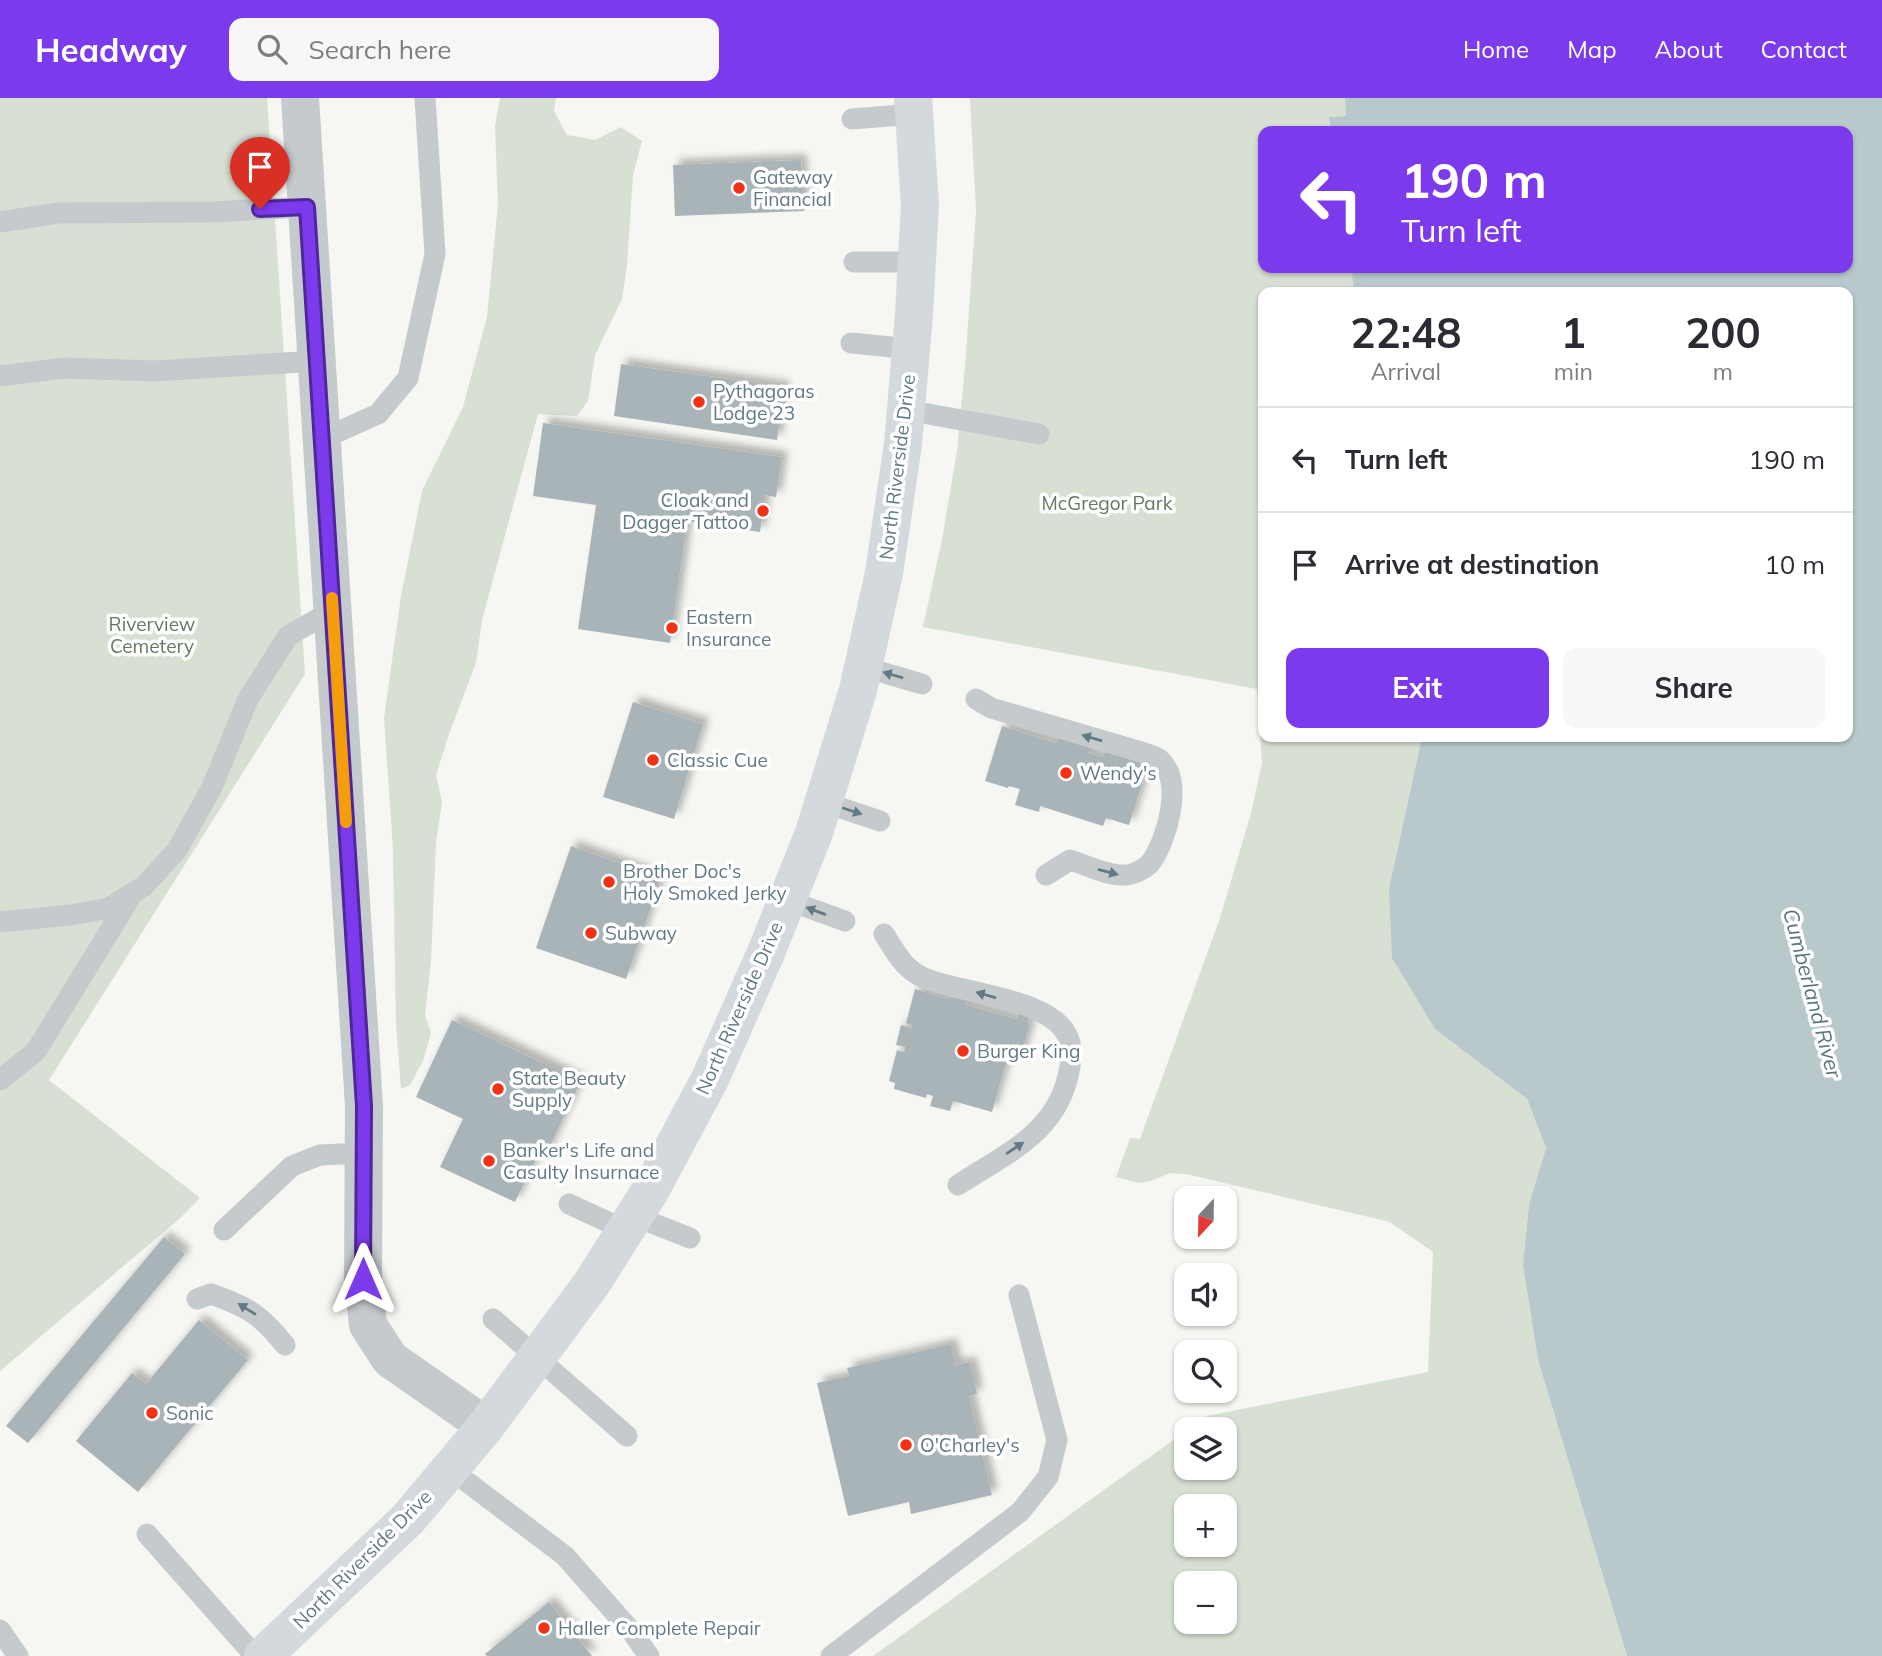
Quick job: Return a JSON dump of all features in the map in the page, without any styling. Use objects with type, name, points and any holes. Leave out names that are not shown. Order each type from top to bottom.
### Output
[{"type":"highway","name":"North Riverside Drive","points":[[263,1656],[408,1519],[486,1426],[592,1283],[650,1191],[710,1079],[787,900],[814,833],[864,667],[884,573],[906,410],[917,262],[920,205],[913,106]]},
{"type":"street","points":[[300,98],[364,1106],[363,1279],[368,1325],[390,1359],[486,1426]]},
{"type":"lane","points":[[322,439],[378,414],[408,378],[436,254],[425,98]]},
{"type":"lane","points":[[852,119],[913,106]]},
{"type":"lane","points":[[0,222],[58,214],[212,212],[307,207]]},
{"type":"lane","points":[[854,262],[917,262]]},
{"type":"lane","points":[[850,343],[911,349]]},
{"type":"lane","points":[[0,376],[64,368],[154,371],[317,361]]},
{"type":"lane","points":[[906,410],[1039,434]]},
{"type":"lane","points":[[0,922],[108,908],[144,887],[177,850],[212,787],[248,699],[288,635],[333,610]]},
{"type":"lane","points":[[864,667],[922,684]]},
{"type":"lane","points":[[975,699],[991,708],[1145,753],[1160,760],[1169,774],[1174,793],[1169,815],[1151,862],[1141,870],[1123,876],[1070,860],[1046,875]]},
{"type":"lane","points":[[823,802],[880,821]]},
{"type":"lane","points":[[1,1081],[36,1051],[133,893]]},
{"type":"lane","points":[[787,900],[845,921]]},
{"type":"lane","points":[[884,934],[903,965],[923,977],[1028,1007],[1049,1016],[1060,1024],[1070,1040],[1068,1080],[1049,1120],[1037,1133],[958,1185]]},
{"type":"lane","points":[[224,1230],[292,1166],[320,1155],[363,1153]]},
{"type":"lane","points":[[569,1203],[629,1223],[690,1238]]},
{"type":"lane","points":[[198,1299],[211,1294],[242,1304],[267,1322],[285,1345]]},
{"type":"lane","points":[[831,1656],[1020,1512],[1048,1478],[1057,1440],[1019,1295]]},
{"type":"lane","points":[[493,1319],[627,1437]]},
{"type":"lane","points":[[450,1469],[565,1556],[632,1632],[649,1656]]},
{"type":"lane","points":[[147,1534],[255,1656]]},
{"type":"lane","points":[[0,1630],[18,1656]]},
{"type":"green space","name":"Riverview Cemetery","points":[[0,98],[267,98],[305,674],[49,1080],[200,1198],[179,1219],[0,1371]]},
{"type":"green space","points":[[500,98],[556,98],[554,111],[567,135],[595,140],[621,127],[642,141],[633,175],[622,299],[595,355],[588,401],[577,416],[538,414],[482,620],[476,663],[436,775],[442,802],[436,842],[431,960],[425,1015],[431,1033],[423,1061],[410,1085],[401,1089],[396,1024],[393,849],[384,718],[401,596],[422,491],[463,407],[487,317],[498,204],[495,126]]},
{"type":"green space","name":"McGregor Park","points":[[970,98],[1345,98],[1347,116],[1329,117],[1330,126],[1258,126],[1258,273],[1352,273],[1353,287],[1258,287],[1258,704],[1257,689],[923,627],[942,540],[957,451],[976,211]]},
{"type":"green space","name":"McGregor Park","points":[[1261,742],[1421,742],[1389,888],[1435,1029],[1527,1099],[1546,1148],[1529,1204],[1523,1265],[1538,1360],[1627,1656],[873,1656],[1174,1440],[1174,1480],[1237,1480],[1237,1417],[1207,1416],[1428,1372],[1433,1252],[1390,1222],[1186,1174],[1170,1173],[1138,1183],[1116,1177],[1130,1138],[1140,1139],[1220,918],[1251,813],[1262,763]]},
{"type":"water","name":"Cumberland River","points":[[1345,98],[1882,98],[1882,1656],[1627,1656],[1538,1360],[1523,1265],[1529,1204],[1546,1148],[1527,1099],[1435,1029],[1392,958],[1389,888],[1421,742],[1853,742],[1853,287],[1353,287],[1352,273],[1853,273],[1853,126],[1330,126],[1329,117],[1346,116]]},
{"type":"building","name":"Gateway Financial","points":[[801,160],[804,211],[675,216],[673,165]]},
{"type":"building","name":"Pythagoras Lodge 23","points":[[621,364],[784,387],[777,440],[614,416]]},
{"type":"building","points":[[543,423],[782,457],[776,497],[765,495],[760,532],[687,521],[670,643],[578,629],[596,505],[533,496]]},
{"type":"building","name":"Classic Cue","points":[[633,702],[703,724],[674,819],[603,797]]},
{"type":"building","name":"Wendy's","points":[[1002,726],[1056,743],[1058,738],[1091,748],[1089,753],[1103,757],[1105,752],[1148,765],[1129,825],[1106,818],[1103,826],[1040,806],[1039,812],[1015,805],[1020,789],[985,781]]},
{"type":"building","name":"Subway","points":[[571,846],[661,878],[626,979],[536,948]]},
{"type":"building","name":"Burger King","points":[[915,989],[949,999],[952,996],[964,1000],[964,1004],[1016,1019],[1021,1012],[1029,1015],[1030,1024],[1019,1063],[1007,1059],[992,1112],[953,1101],[950,1111],[930,1106],[933,1096],[927,1094],[926,1098],[894,1089],[895,1083],[889,1081],[897,1050],[904,1052],[905,1047],[896,1045],[901,1025],[911,1028],[912,1025],[906,1023]]},
{"type":"building","name":"State Beauty Supply","points":[[452,1020],[581,1081],[544,1158],[538,1155],[515,1202],[440,1167],[463,1119],[416,1097]]},
{"type":"building","points":[[164,1237],[185,1254],[28,1443],[6,1426]]},
{"type":"building","name":"Sonic","points":[[199,1320],[248,1360],[138,1492],[76,1441],[132,1373],[146,1384]]},
{"type":"building","name":"O'Charley's","points":[[951,1344],[956,1365],[970,1362],[977,1394],[969,1396],[992,1495],[911,1514],[909,1502],[848,1516],[817,1383],[849,1376],[847,1368]]},
{"type":"building","name":"Haller Complete Repair","points":[[549,1602],[592,1656],[485,1654]]},
{"type":"slow traffic","points":[[332,598],[346,822]]},
{"type":"place","name":"Gateway Financial","points":[[739,188]]},
{"type":"place","name":"Pythagoras Lodge 23","points":[[699,402]]},
{"type":"place","name":"Cloak and Dagger Tattoo","points":[[763,511]]},
{"type":"place","name":"Eastern Insurance","points":[[672,628]]},
{"type":"place","name":"Classic Cue","points":[[653,760]]},
{"type":"place","name":"Wendy's","points":[[1066,773]]},
{"type":"place","name":"Brother Doc's Holy Smoked Jerky","points":[[609,882]]},
{"type":"place","name":"Subway","points":[[591,933]]},
{"type":"place","name":"Burger King","points":[[963,1051]]},
{"type":"place","name":"State Beauty Supply","points":[[498,1089]]},
{"type":"place","name":"Banker's Life and Casulty Insurnace","points":[[489,1161]]},
{"type":"place","name":"Sonic","points":[[152,1413]]},
{"type":"place","name":"O'Charley's","points":[[906,1445]]},
{"type":"place","name":"Haller Complete Repair","points":[[544,1628]]},
{"type":"route","points":[[260,209],[307,207],[364,1106],[363,1279]]}]
